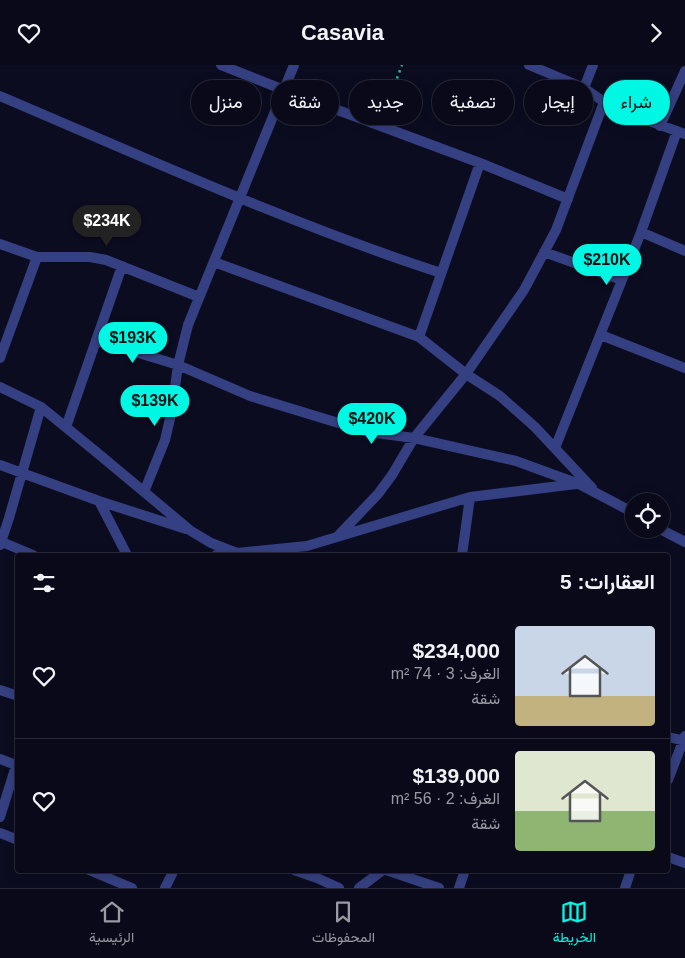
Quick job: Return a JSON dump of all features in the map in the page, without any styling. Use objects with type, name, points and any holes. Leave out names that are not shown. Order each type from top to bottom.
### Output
[{"type":"street","points":[[221,65],[271,85]]},
{"type":"street","points":[[288,80],[294,65]]},
{"type":"street","points":[[529,65],[563,80]]},
{"type":"street","points":[[588,80],[594,65]]},
{"type":"street","points":[[555,448],[681,133],[660,126],[685,71]]},
{"type":"street","points":[[0,96],[239,198],[385,255],[441,273]]},
{"type":"street","points":[[336,538],[378,494],[392,475],[414,438],[466,374],[524,290],[556,230],[603,105]]},
{"type":"street","points":[[144,492],[165,440],[172,411],[178,365],[188,325],[271,121]]},
{"type":"street","points":[[379,125],[568,199]]},
{"type":"street","points":[[419,337],[480,163]]},
{"type":"street","points":[[641,232],[685,251]]},
{"type":"street","points":[[0,244],[37,257],[90,257],[106,260],[200,297]]},
{"type":"street","points":[[544,252],[622,280]]},
{"type":"street","points":[[0,358],[37,257]]},
{"type":"street","points":[[214,262],[419,337],[466,374],[500,396],[536,427],[596,492]]},
{"type":"street","points":[[66,427],[122,265]]},
{"type":"street","points":[[601,335],[685,368]]},
{"type":"street","points":[[96,340],[178,365],[250,396],[368,432],[414,438],[516,461],[579,484],[625,508]]},
{"type":"street","points":[[0,387],[41,407],[191,531],[211,543],[236,553]]},
{"type":"street","points":[[27,553],[1,544],[41,407]]},
{"type":"street","points":[[0,465],[99,501],[191,531]]},
{"type":"street","points":[[246,553],[306,546],[470,497],[579,484]]},
{"type":"street","points":[[462,553],[470,497]]},
{"type":"street","points":[[99,501],[126,553]]},
{"type":"street","points":[[670,534],[685,542]]},
{"type":"street","points":[[0,690],[15,695]]},
{"type":"street","points":[[670,775],[685,736]]},
{"type":"street","points":[[670,737],[685,740]]},
{"type":"street","points":[[0,759],[15,765]]},
{"type":"street","points":[[0,817],[15,772]]},
{"type":"street","points":[[0,833],[15,839]]},
{"type":"street","points":[[670,858],[685,863]]},
{"type":"street","points":[[96,873],[132,888]]},
{"type":"street","points":[[165,888],[172,873]]},
{"type":"street","points":[[359,888],[380,873]]},
{"type":"street","points":[[393,873],[439,888]]},
{"type":"street","points":[[459,888],[464,873]]},
{"type":"street","points":[[625,888],[630,873]]},
{"type":"street","points":[[319,874],[339,888]]},
{"type":"path","points":[[396,80],[402,65]]}]
